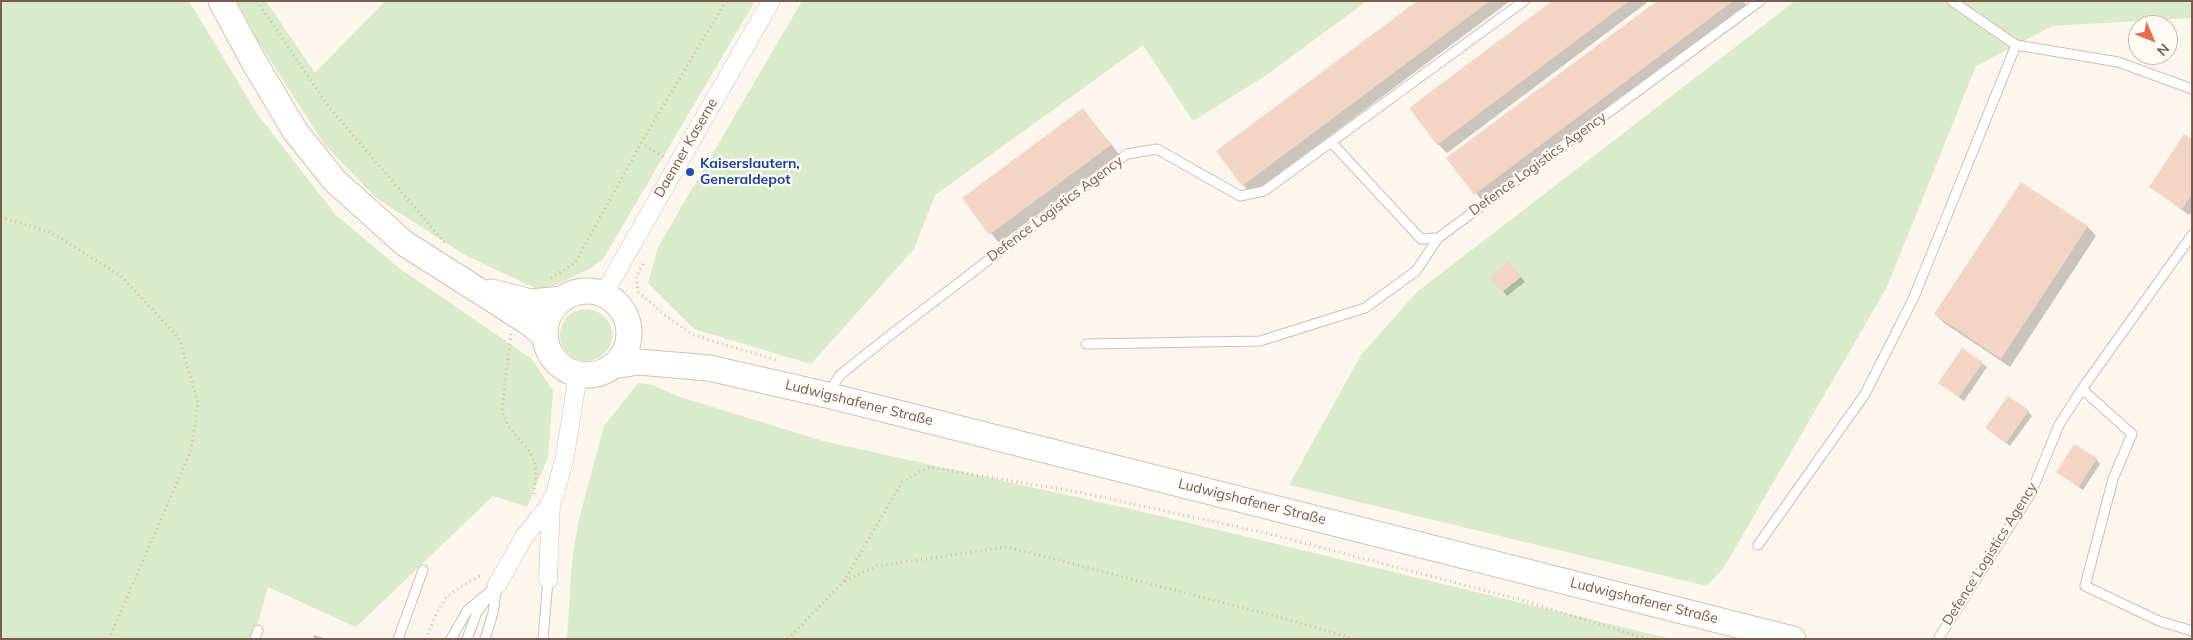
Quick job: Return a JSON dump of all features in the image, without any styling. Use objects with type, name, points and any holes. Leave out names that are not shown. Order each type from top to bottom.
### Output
[{"type":"street","points":[[220,1],[295,131],[335,181],[404,243],[545,336]]},
{"type":"street","name":"Daenner Kaserne","points":[[603,295],[676,164],[771,1]]},
{"type":"street","points":[[474,288],[531,302],[563,299],[580,292],[603,295],[620,308],[628,327],[628,338],[624,352],[613,366],[596,374],[578,374],[564,369],[553,358],[548,350],[545,336],[546,326],[551,312],[563,299]]},
{"type":"street","name":"Ludwigshafener Straße","points":[[628,327],[650,345],[709,368]]},
{"type":"street","name":"Ludwigshafener Straße","points":[[613,366],[639,362],[709,368],[827,395],[1793,639]]},
{"type":"street","points":[[548,580],[552,502],[564,456],[578,374]]},
{"type":"street","points":[[497,584],[524,537],[552,502]]},
{"type":"lane","name":"Defence Logistics Agency","points":[[827,395],[840,375],[1127,154],[1158,149],[1240,196],[1264,191],[1524,1]]},
{"type":"lane","name":"Defence Logistics Agency","points":[[1086,344],[1260,341],[1365,308],[1416,271],[1438,238],[1760,1]]},
{"type":"lane","points":[[1952,1],[2016,45],[2118,62],[2192,90]]},
{"type":"lane","points":[[1758,546],[1864,394],[1914,297],[2016,45]]},
{"type":"lane","points":[[1331,142],[1421,239],[1438,238]]},
{"type":"lane","name":"Defence Logistics Agency","points":[[1938,639],[2031,493],[2059,425],[2082,389],[2192,235]]},
{"type":"lane","points":[[2082,389],[2132,434],[2113,479],[2085,586],[2159,621],[2192,630]]},
{"type":"lane","points":[[398,639],[423,570]]},
{"type":"lane","points":[[543,639],[548,580]]},
{"type":"lane","points":[[451,639],[467,611],[497,584]]},
{"type":"lane","points":[[467,639],[477,612],[497,584]]},
{"type":"lane","points":[[485,639],[493,613],[497,584]]},
{"type":"path","points":[[257,1],[329,107],[450,247]]},
{"type":"path","points":[[545,280],[575,263],[641,143],[726,1]]},
{"type":"path","points":[[641,143],[665,158]]},
{"type":"path","points":[[1,217],[50,232],[121,276],[179,338],[198,403],[191,450],[109,639]]},
{"type":"path","points":[[645,260],[636,277],[638,292],[665,316],[693,335],[777,360]]},
{"type":"path","points":[[511,331],[502,410],[508,426],[530,452],[534,462],[536,473],[534,498],[552,502]]},
{"type":"path","points":[[788,639],[844,581],[902,482],[929,467],[1078,492],[1266,533],[1525,601],[1648,639]]},
{"type":"path","points":[[844,581],[876,566],[1006,547],[1280,617],[1355,639]]},
{"type":"path","points":[[426,639],[437,612],[446,598],[456,590],[480,577],[487,570]]},
{"type":"green space","points":[[1,1],[189,1],[258,115],[335,214],[399,268],[532,359],[553,391],[548,457],[527,507],[493,496],[356,627],[268,587],[253,639],[1,639]]},
{"type":"green space","points":[[237,1],[266,1],[315,73],[385,1],[755,1],[603,259],[591,268],[556,285],[539,290],[465,255],[376,198],[324,144],[256,38]]},
{"type":"green space","points":[[802,1],[1367,1],[1265,76],[1193,121],[1143,45],[935,195],[914,249],[811,364],[694,329],[648,283],[658,247]]},
{"type":"green space","points":[[1795,1],[2192,1],[2192,18],[2178,19],[2178,15],[2128,15],[2128,22],[2052,26],[1976,66],[1886,289],[1724,567],[1707,586],[1289,485],[1361,355],[1417,292]]},
{"type":"green space","points":[[586,309],[596,311],[604,317],[610,325],[612,335],[610,345],[604,353],[596,359],[586,361],[576,359],[568,353],[562,345],[560,335],[562,325],[568,317],[576,311]]},
{"type":"green space","points":[[638,383],[652,385],[680,397],[823,441],[1135,510],[1672,639],[567,639],[572,563],[578,523],[604,426]]},
{"type":"building","points":[[1417,1],[1490,1],[1242,186],[1216,151]]},
{"type":"building","points":[[1552,1],[1629,1],[1437,145],[1409,108]]},
{"type":"building","points":[[1657,1],[1733,1],[1474,195],[1446,158]]},
{"type":"building","points":[[1083,108],[1111,145],[989,235],[962,198]]},
{"type":"building","points":[[2184,134],[2192,139],[2192,194],[2182,209],[2149,187]]},
{"type":"building","points":[[2021,182],[2088,226],[2001,359],[1934,314]]},
{"type":"building","points":[[1509,261],[1521,277],[1502,292],[1490,277]]},
{"type":"building","points":[[1962,348],[1983,362],[1959,397],[1938,383]]},
{"type":"building","points":[[2008,396],[2029,410],[2006,443],[1985,428]]},
{"type":"building","points":[[2074,444],[2097,458],[2079,487],[2056,472]]},
{"type":"place","name":"Kaiserslautern, Generaldepot","points":[[690,172]]}]
